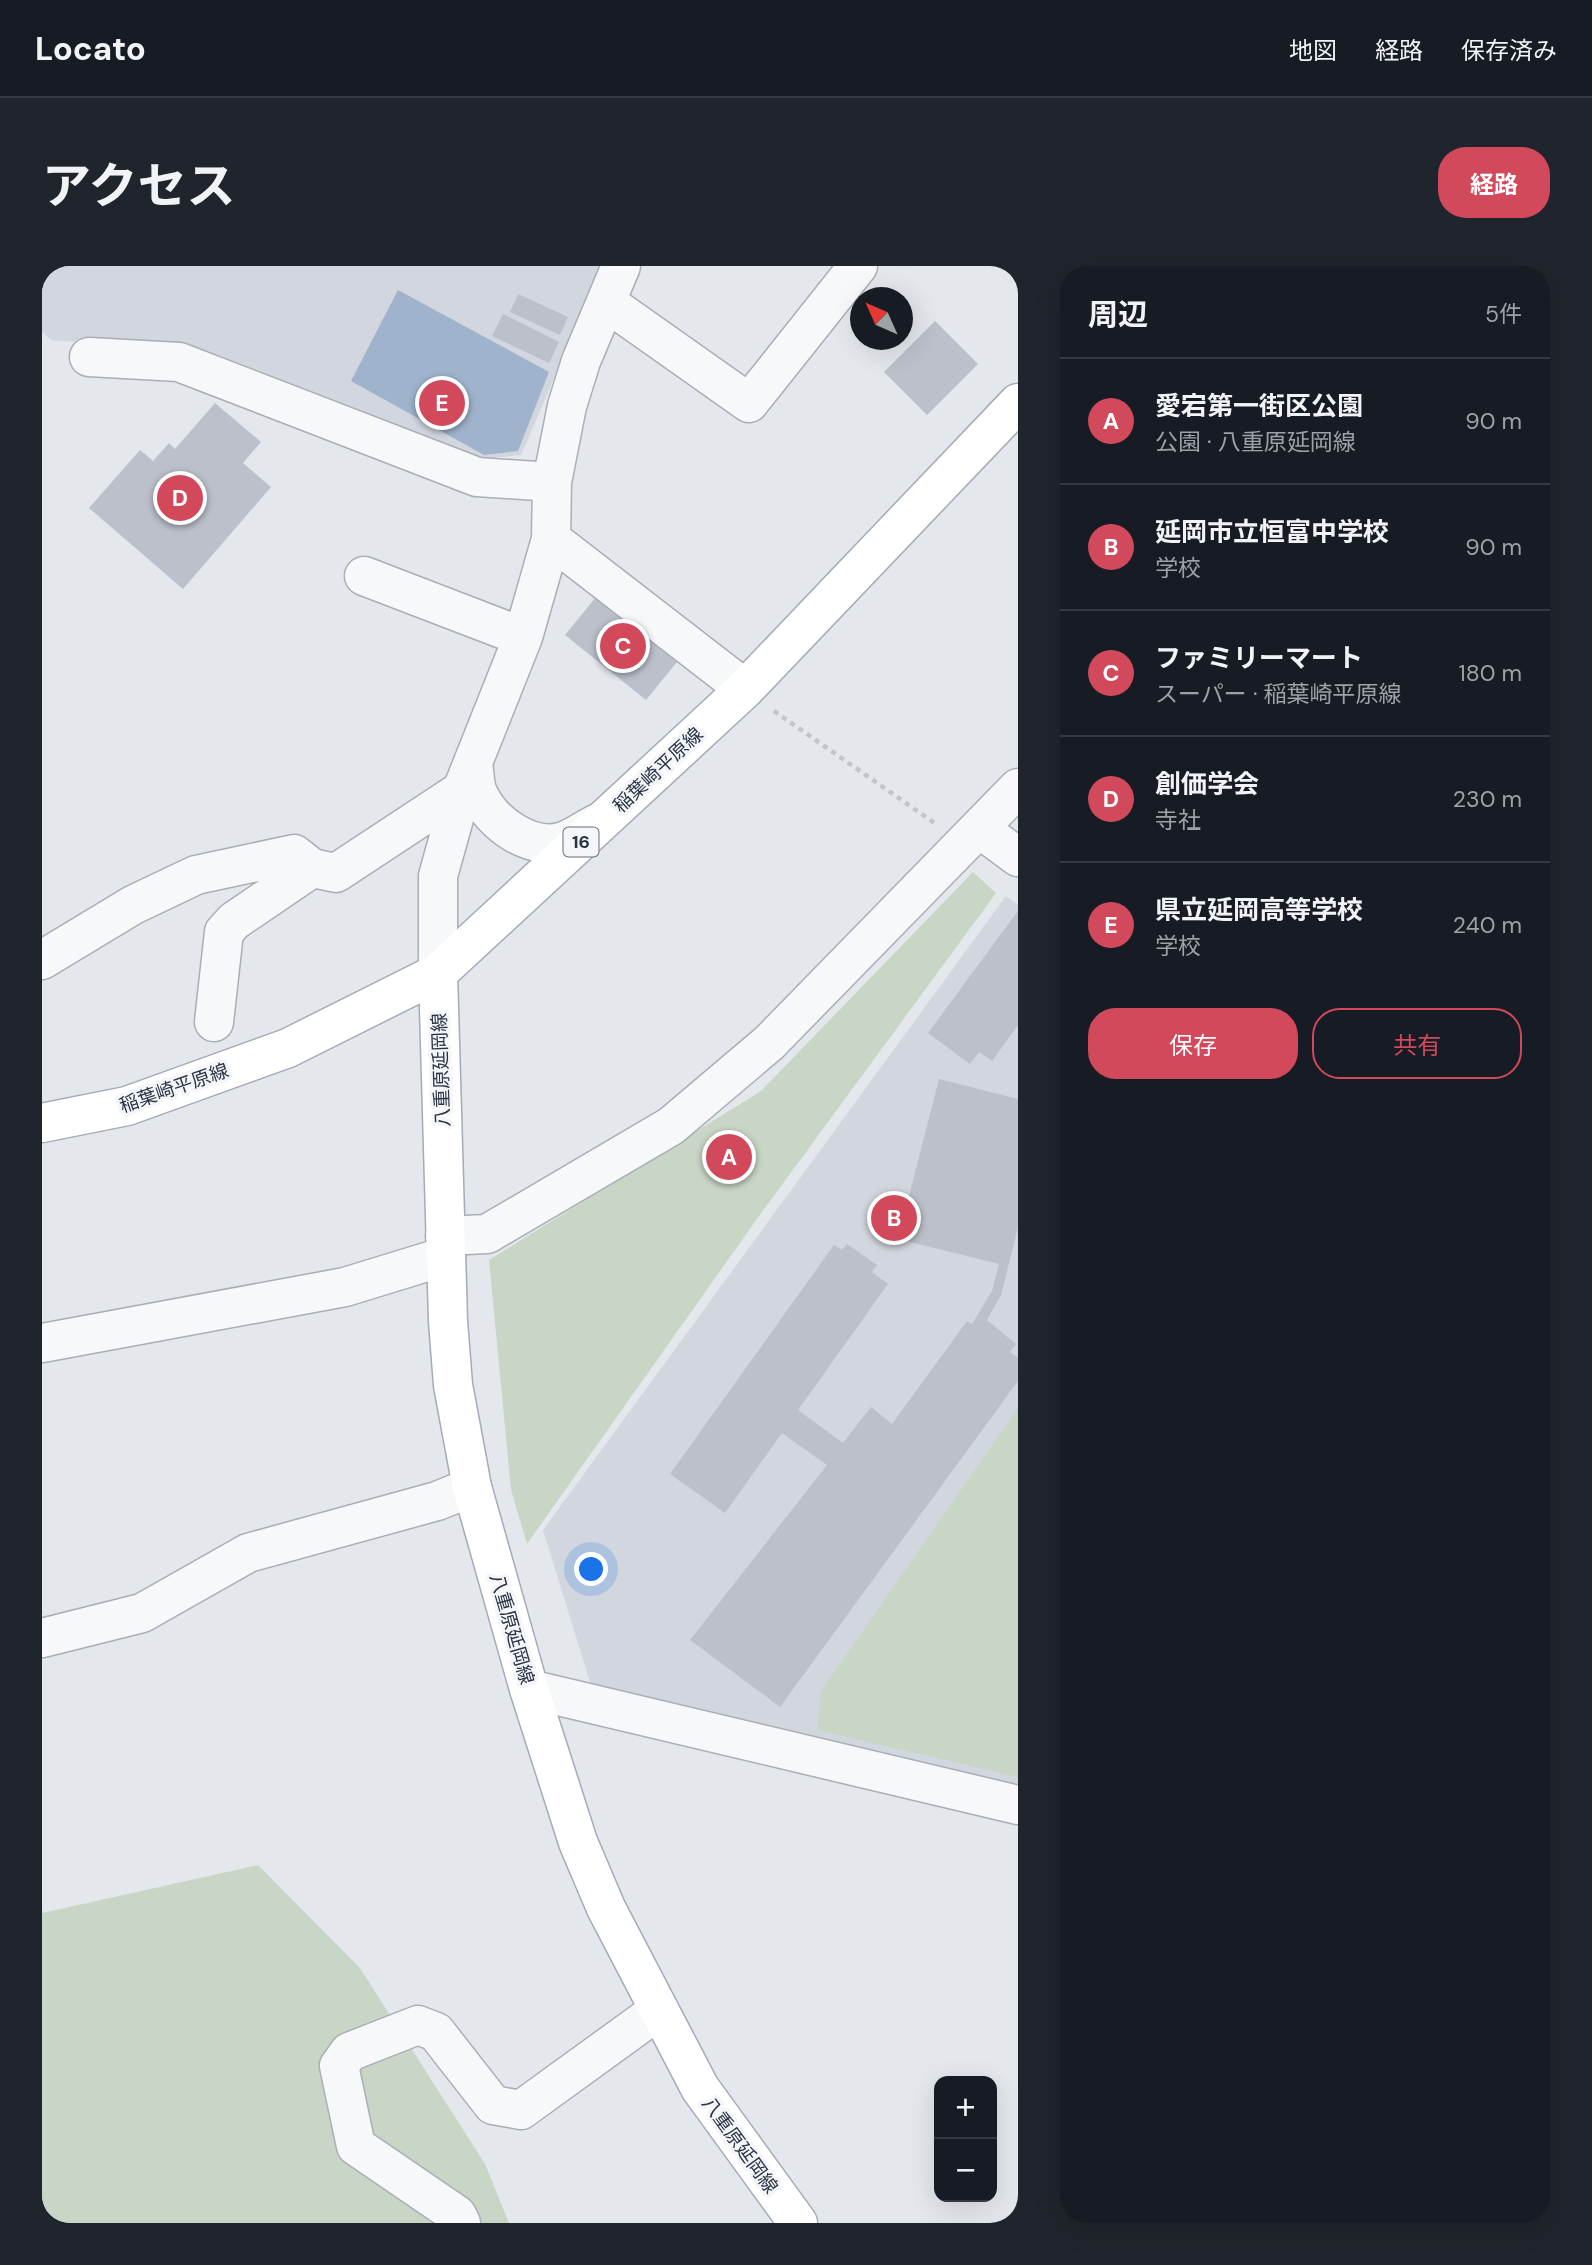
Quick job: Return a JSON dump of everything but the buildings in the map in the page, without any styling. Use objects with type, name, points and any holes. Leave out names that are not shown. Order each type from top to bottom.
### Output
[{"type":"main road","name":"稲葉崎平原線","points":[[42,1123],[127,1106],[288,1048],[438,972],[745,689],[1018,403]]},
{"type":"main road","name":"八重原延岡線","points":[[438,972],[453,1385],[472,1487],[529,1689],[578,1842],[606,1908],[700,2088],[798,2223]]},
{"type":"street","points":[[438,972],[438,876],[468,776],[523,637],[551,538],[552,482],[567,406],[621,266]]},
{"type":"street","points":[[606,302],[749,403],[858,266]]},
{"type":"street","points":[[89,357],[179,362],[477,477],[552,482]]},
{"type":"street","points":[[551,538],[745,689]]},
{"type":"street","points":[[364,576],[523,637]]},
{"type":"street","points":[[468,776],[489,814],[518,835],[547,843],[563,842],[609,817]]},
{"type":"street","points":[[42,960],[132,905],[196,875],[294,854],[312,869],[336,873],[468,776]]},
{"type":"street","points":[[42,1343],[345,1287],[446,1246],[487,1234],[671,1126],[769,1043],[1018,789]]},
{"type":"street","points":[[973,837],[1018,857]]},
{"type":"street","points":[[214,1022],[224,932],[234,921],[312,869]]},
{"type":"street","points":[[42,1638],[142,1613],[248,1553],[437,1501],[472,1487]]},
{"type":"street","points":[[529,1689],[1018,1805]]},
{"type":"street","points":[[461,2223],[457,2215],[356,2146],[349,2128],[339,2066],[349,2052],[418,2025],[436,2032],[493,2105],[521,2110],[659,2010]]},
{"type":"path","points":[[745,689],[790,724],[973,837]]},
{"type":"shaded area","points":[[42,266],[602,266],[521,455],[482,459],[208,351],[51,340],[42,332]]},
{"type":"shaded area","points":[[1006,896],[1018,905],[1018,1796],[594,1695],[543,1530]]},
{"type":"green space","points":[[973,872],[996,893],[754,1223],[527,1544],[511,1490],[489,1260],[761,1091]]},
{"type":"green space","points":[[1018,1408],[1018,1777],[817,1730],[821,1691]]},
{"type":"green space","points":[[258,1865],[360,1968],[485,2164],[509,2223],[42,2223],[42,1913]]},
{"type":"water","points":[[398,290],[549,372],[518,451],[484,455],[351,381]]},
{"type":"place","name":"県立延岡高等学校","points":[[442,403]]},
{"type":"place","name":"創価学会","points":[[180,498]]},
{"type":"place","name":"ファミリーマート","points":[[623,646]]},
{"type":"place","name":"愛宕第一街区公園","points":[[729,1157]]},
{"type":"place","name":"延岡市立恒富中学校","points":[[894,1218]]}]
